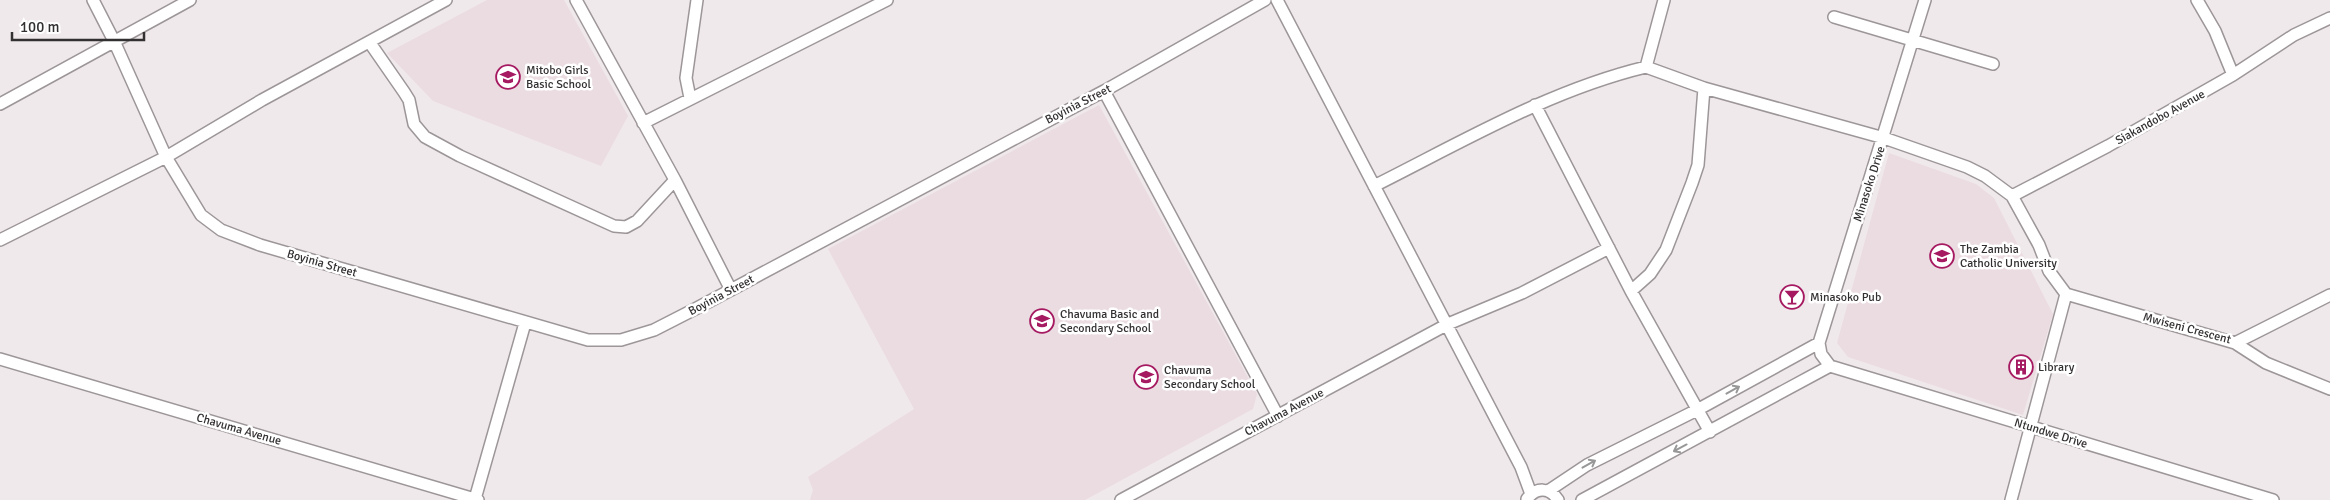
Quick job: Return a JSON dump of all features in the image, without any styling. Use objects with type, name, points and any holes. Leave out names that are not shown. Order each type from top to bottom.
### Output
[{"type":"street","name":"Boyinia Street","points":[[92,0],[114,41],[166,157],[201,215],[221,230],[260,245],[588,340],[621,340],[654,330],[1104,91],[1265,0]]},
{"type":"street","points":[[0,104],[190,0]]},
{"type":"street","points":[[0,240],[166,157],[262,100],[446,0]]},
{"type":"street","points":[[576,0],[675,180],[731,290]]},
{"type":"street","points":[[690,98],[686,78],[696,0]]},
{"type":"street","points":[[643,123],[887,0]]},
{"type":"street","points":[[1277,0],[1536,494],[1558,500]]},
{"type":"street","points":[[1646,67],[1664,0]]},
{"type":"street","name":"Minasoko Drive","points":[[1819,343],[1884,138],[1925,0]]},
{"type":"street","points":[[2197,0],[2215,31],[2233,75]]},
{"type":"street","points":[[1834,17],[1914,39],[1993,64]]},
{"type":"street","name":"Siakandobo Avenue","points":[[2012,196],[2108,146],[2233,75],[2294,35],[2330,18]]},
{"type":"street","points":[[370,43],[409,100],[414,124],[425,137],[460,156],[614,226],[626,227],[637,221],[675,180]]},
{"type":"street","points":[[1374,186],[1535,105],[1603,77],[1646,67],[1704,88],[1884,138],[1967,167],[1985,176],[2012,196],[2039,246],[2049,271],[2066,294],[2012,500]]},
{"type":"street","points":[[1631,291],[1650,274],[1666,250],[1692,183],[1698,165],[1704,88]]},
{"type":"street","points":[[1104,91],[1278,416]]},
{"type":"street","points":[[1535,105],[1631,291],[1710,432]]},
{"type":"street","name":"Chavuma Avenue","points":[[1121,500],[1448,324],[1522,293],[1609,248]]},
{"type":"street","name":"Mwiseni Crescent","points":[[2066,294],[2235,342],[2330,295]]},
{"type":"street","points":[[476,499],[525,323]]},
{"type":"street","points":[[2235,342],[2266,363],[2330,389]]},
{"type":"street","points":[[1536,494],[1587,465],[1697,410],[1819,343],[1821,354],[1830,366],[1582,500]]},
{"type":"street","name":"Chavuma Avenue","points":[[0,359],[476,499]]},
{"type":"street","name":"Ntundwe Drive","points":[[1830,366],[2273,500]]},
{"type":"shaded area","name":"Mitobo Girls Basic School","points":[[487,0],[564,0],[628,116],[601,166],[433,101],[387,53]]},
{"type":"shaded area","name":"Chavuma Basic and Secondary School","points":[[1099,105],[1257,394],[1253,409],[1085,500],[810,500],[813,490],[808,477],[914,409],[828,249]]},
{"type":"shaded area","name":"The Zambia Catholic University","points":[[1889,153],[1976,184],[1994,198],[2053,314],[2023,415],[1848,357],[1837,343]]},
{"type":"place","name":"Mitobo Girls Basic School","points":[[508,77]]},
{"type":"place","name":"The Zambia Catholic University","points":[[1942,256]]},
{"type":"place","name":"Minasoko Pub","points":[[1792,297]]},
{"type":"place","name":"Chavuma Basic and Secondary School","points":[[1042,321]]},
{"type":"place","name":"Library","points":[[2021,367]]},
{"type":"place","name":"Chavuma Secondary School","points":[[1146,377]]}]
